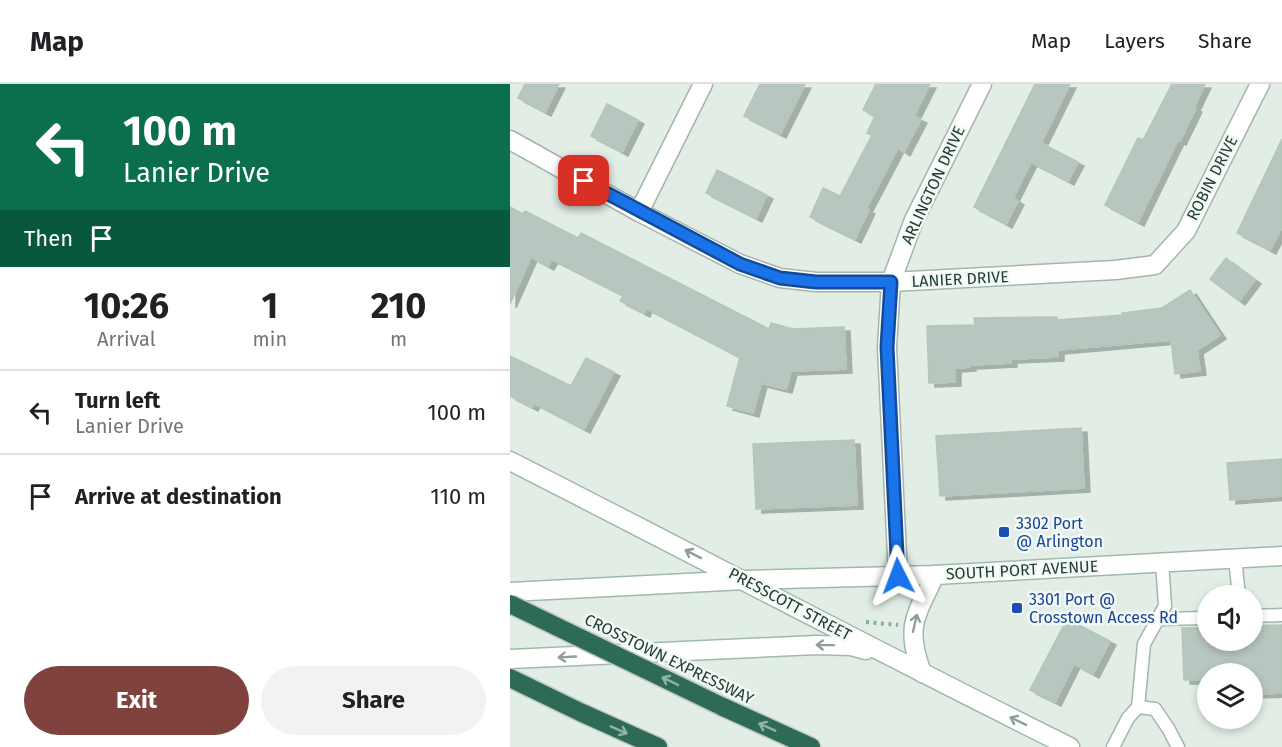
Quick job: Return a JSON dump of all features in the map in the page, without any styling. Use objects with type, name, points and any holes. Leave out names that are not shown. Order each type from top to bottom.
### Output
[{"type":"highway","name":"CROSSTOWN EXPRESSWAY","points":[[510,604],[723,707],[812,747]]},
{"type":"highway","points":[[510,678],[658,747]]},
{"type":"main road","points":[[639,212],[703,84]]},
{"type":"main road","name":"ARLINGTON DRIVE","points":[[898,576],[887,347],[891,282],[914,220],[982,84]]},
{"type":"main road","name":"ROBIN DRIVE","points":[[1155,265],[1186,231],[1260,84]]},
{"type":"main road","name":"LANIER DRIVE","points":[[510,140],[639,212],[740,264],[780,278],[816,282],[891,282],[1115,270],[1155,265]]},
{"type":"main road","name":"PRESSCOTT STREET","points":[[510,461],[1070,747]]},
{"type":"main road","name":"SOUTH PORT AVENUE","points":[[510,592],[746,580],[898,576],[1282,556]]},
{"type":"main road","points":[[922,673],[914,652],[912,639],[914,622],[935,574]]},
{"type":"main road","points":[[510,659],[816,645],[850,646],[882,653]]},
{"type":"lane","points":[[1235,558],[1238,585]]},
{"type":"lane","points":[[1113,747],[1128,718],[1138,707],[1144,644],[1165,606],[1162,562]]},
{"type":"lane","points":[[1263,616],[1282,615]]},
{"type":"lane","points":[[1156,619],[1197,618]]},
{"type":"lane","points":[[1138,707],[1155,709],[1178,747]]},
{"type":"path","points":[[863,622],[901,626]]},
{"type":"building","points":[[525,84],[559,84],[545,112],[518,98]]},
{"type":"building","points":[[760,84],[805,84],[780,134],[744,116]]},
{"type":"building","points":[[876,84],[930,84],[914,116],[921,119],[904,152],[898,148],[866,209],[869,210],[855,239],[810,217],[823,188],[840,196],[872,135],[867,133],[875,116],[863,110]]},
{"type":"building","points":[[1035,84],[1070,84],[1041,143],[1078,162],[1068,181],[1031,162],[1013,198],[1018,201],[1006,224],[974,207]]},
{"type":"building","points":[[1172,84],[1205,84],[1180,141],[1178,140],[1138,222],[1105,205],[1138,138],[1143,140]]},
{"type":"building","points":[[607,104],[638,120],[622,152],[591,136]]},
{"type":"building","points":[[1282,139],[1282,227],[1270,250],[1237,233]]},
{"type":"building","points":[[717,170],[767,195],[756,218],[706,193]]},
{"type":"building","points":[[510,207],[523,214],[525,211],[578,238],[581,233],[769,329],[771,323],[793,329],[844,327],[846,369],[791,371],[786,389],[761,383],[753,413],[727,406],[740,357],[646,308],[644,313],[620,301],[623,295],[552,259],[548,266],[531,257],[510,304]]},
{"type":"building","points":[[1226,258],[1255,280],[1239,301],[1210,279]]},
{"type":"building","points":[[1190,290],[1220,335],[1197,350],[1200,371],[1175,374],[1171,340],[1058,350],[1058,357],[1011,359],[1011,363],[970,365],[970,367],[955,368],[955,382],[929,383],[927,326],[975,325],[974,318],[1057,317],[1057,320],[1123,315],[1122,313],[1162,308]]},
{"type":"building","points":[[510,356],[571,386],[586,358],[614,372],[584,429],[534,403],[532,407],[510,396]]},
{"type":"building","points":[[1081,428],[1084,488],[940,496],[936,436]]},
{"type":"building","points":[[854,440],[857,505],[756,509],[753,444]]},
{"type":"building","points":[[1282,459],[1282,496],[1230,500],[1227,463]]},
{"type":"building","points":[[1067,619],[1110,641],[1093,674],[1074,664],[1055,702],[1030,690]]},
{"type":"building","points":[[1282,625],[1282,693],[1263,694],[1263,663],[1197,663],[1197,680],[1184,680],[1182,628],[1197,628],[1197,651],[1263,651],[1263,626]]},
{"type":"place","name":"3302 Port @ Arlington","points":[[1004,532]]},
{"type":"place","name":"3301 Port @ Crosstown Access Rd","points":[[1017,608]]},
{"type":"route","points":[[584,181],[740,264],[780,278],[816,282],[891,282],[887,347],[898,576]]}]
